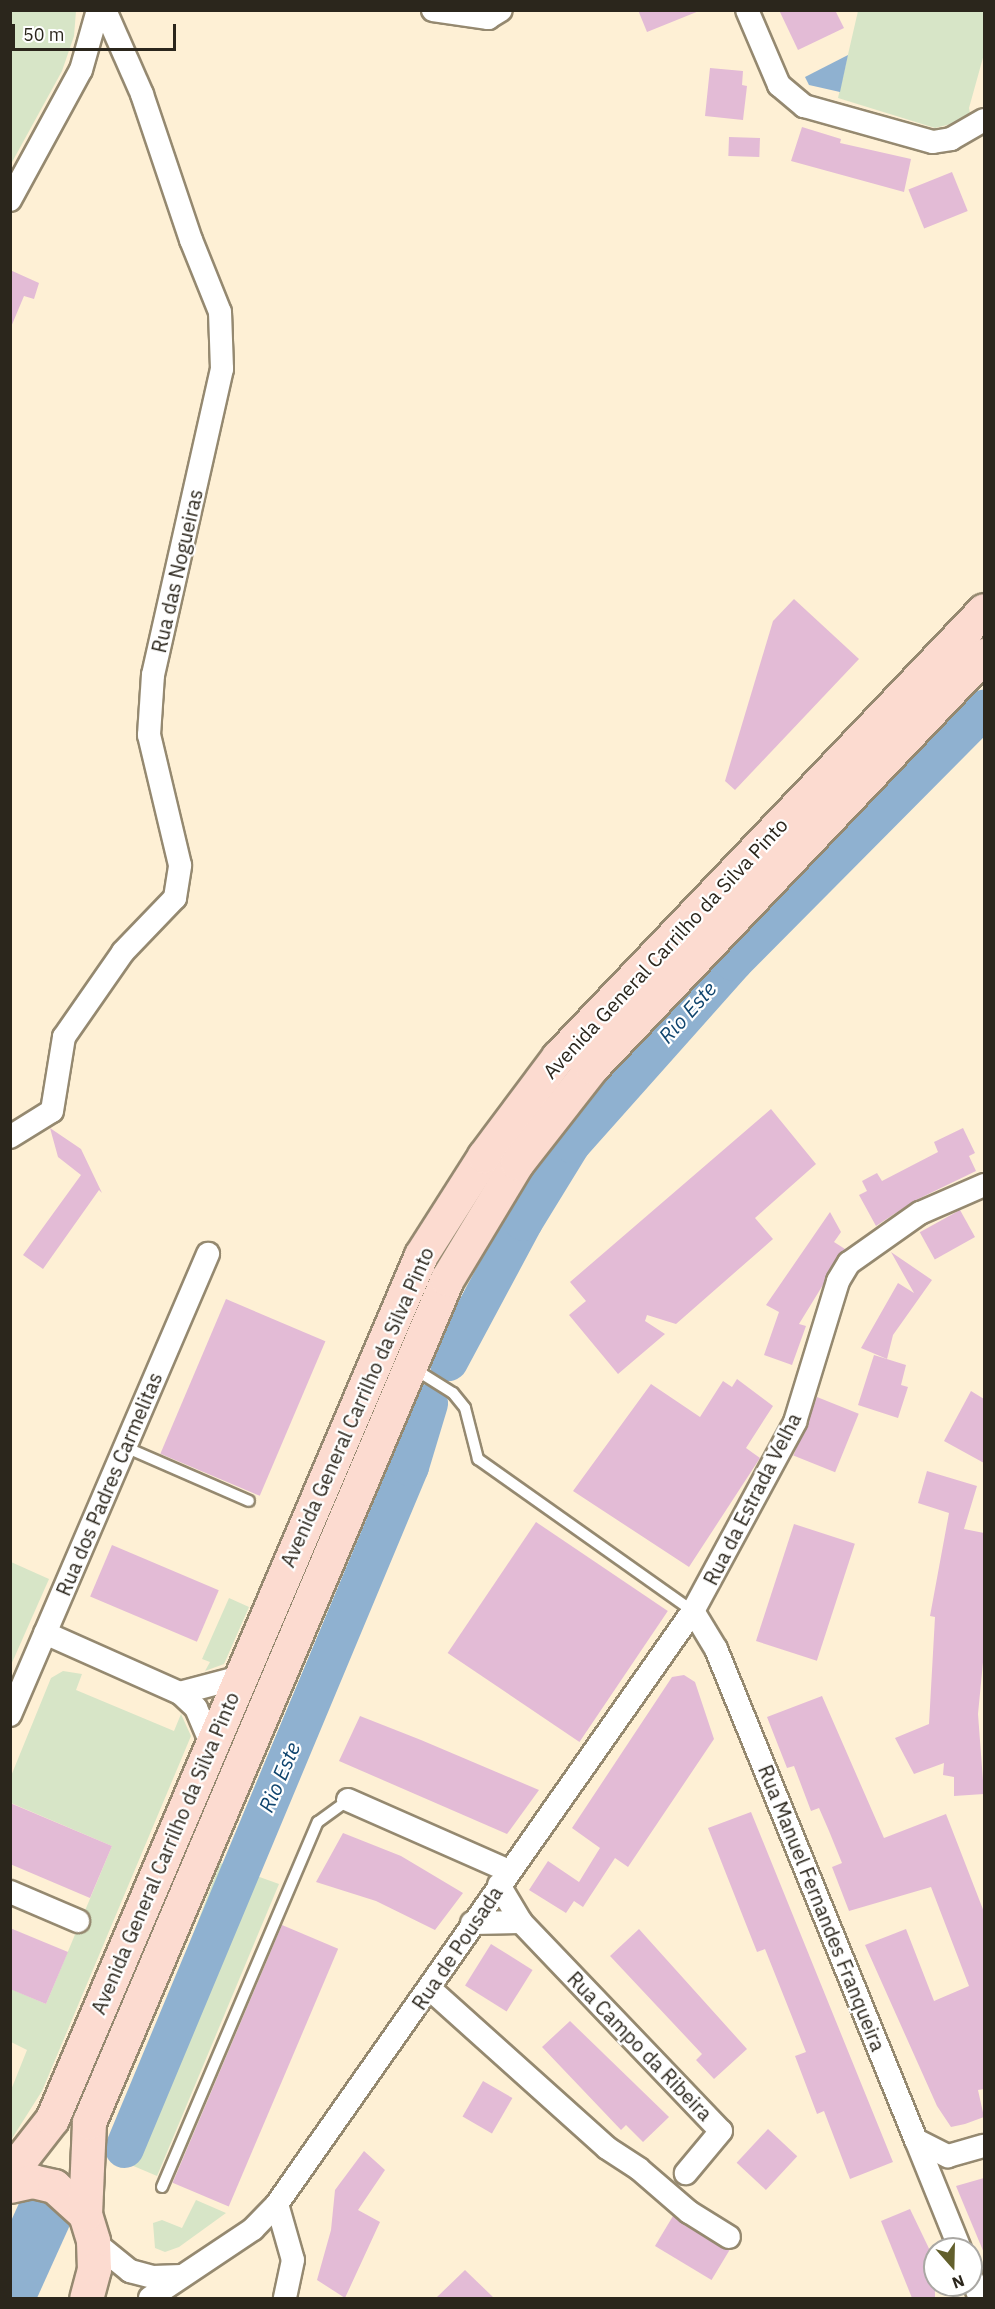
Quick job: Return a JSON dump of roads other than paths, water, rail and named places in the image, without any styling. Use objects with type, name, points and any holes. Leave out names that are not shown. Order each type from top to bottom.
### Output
[{"type":"main road","name":"Avenida General Carrilho da Silva Pinto","points":[[10,2174],[52,2119],[421,1254],[484,1156],[558,1057],[984,610]]},
{"type":"main road","name":"Avenida General Carrilho da Silva Pinto","points":[[86,2298],[94,2269],[89,2228],[89,2122],[447,1279],[517,1163],[592,1067],[984,655]]},
{"type":"main road","points":[[10,2186],[32,2181],[54,2186],[89,2228]]},
{"type":"street","points":[[10,200],[81,69],[98,10]]},
{"type":"street","name":"Rua das Nogueiras","points":[[10,1137],[52,1111],[64,1037],[123,952],[175,898],[180,865],[149,735],[153,675],[222,369],[220,312],[191,240],[142,94],[105,10]]},
{"type":"street","points":[[433,10],[488,18],[501,10]]},
{"type":"street","points":[[747,10],[779,85],[804,106],[933,142],[951,139],[984,120]]},
{"type":"street","name":"Rua da Estrada Velha","points":[[693,1611],[795,1422],[838,1281],[849,1263],[920,1213],[984,1185]]},
{"type":"street","name":"Rua dos Padres Carmelitas","points":[[10,1714],[208,1254]]},
{"type":"street","name":"Rua de Pousada","points":[[150,2298],[253,2229],[277,2204],[693,1611]]},
{"type":"street","name":"Rua Manuel Fernandes Franqueira","points":[[693,1611],[716,1649],[955,2237]]},
{"type":"street","points":[[45,1633],[180,1693],[196,1708],[211,1744]]},
{"type":"street","points":[[180,1693],[240,1677]]},
{"type":"street","points":[[348,1800],[504,1878]]},
{"type":"street","name":"Rua Campo da Ribeira","points":[[504,1878],[521,1922],[721,2131],[686,2173]]},
{"type":"street","points":[[10,1892],[78,1921]]},
{"type":"street","points":[[472,1923],[521,1922]]},
{"type":"street","points":[[430,1989],[607,2148],[639,2169],[689,2212],[729,2237]]},
{"type":"street","points":[[916,2140],[948,2156],[984,2146]]},
{"type":"street","points":[[277,2204],[293,2260],[285,2298]]},
{"type":"street","points":[[89,2228],[130,2271],[153,2277],[182,2276]]},
{"type":"lane","points":[[410,1366],[453,1393],[465,1408],[478,1459],[693,1611]]},
{"type":"lane","points":[[125,1447],[249,1501]]},
{"type":"lane","points":[[162,2187],[318,1822],[348,1800]]},
{"type":"water","points":[[848,55],[840,92],[809,85],[805,77]]},
{"type":"water","points":[[41,2200],[55,2207],[70,2225],[37,2298],[11,2298],[11,2221],[20,2201]]},
{"type":"waterway","name":"Rio Este","points":[[448,1361],[523,1221],[571,1143],[733,961],[984,708]]},
{"type":"waterway","name":"Rio Este","points":[[124,2148],[409,1466],[428,1403]]}]
